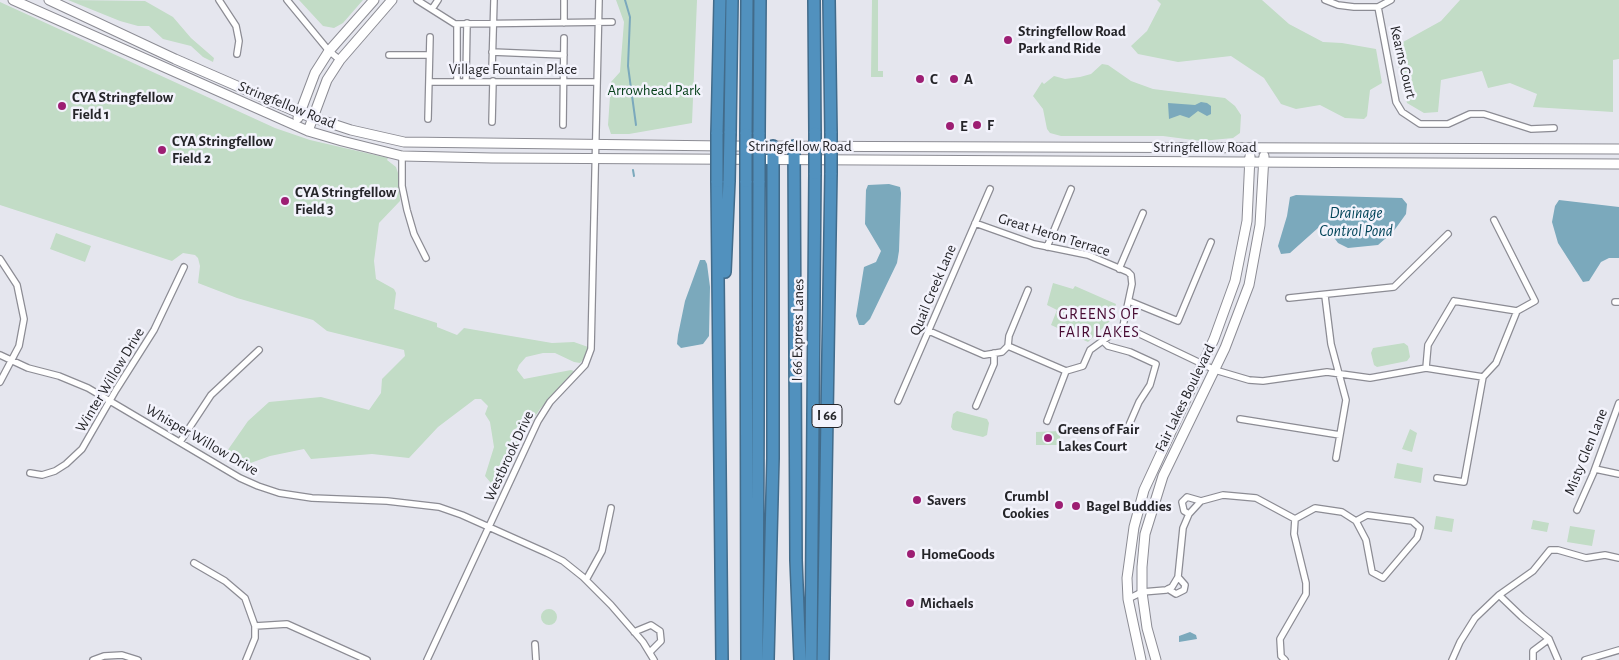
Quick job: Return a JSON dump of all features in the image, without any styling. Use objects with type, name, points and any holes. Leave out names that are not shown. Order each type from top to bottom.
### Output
[{"type":"highway","points":[[720,0],[717,181],[722,660]]},
{"type":"highway","points":[[720,364],[729,181],[732,0]]},
{"type":"highway","points":[[747,0],[747,660]]},
{"type":"highway","points":[[757,660],[760,0]]},
{"type":"highway","name":"I 66 Express Lanes","points":[[811,660],[815,173],[814,0]]},
{"type":"highway","name":"I 66","points":[[823,660],[830,173],[830,0]]},
{"type":"highway","points":[[768,660],[773,458],[773,146]]},
{"type":"highway","points":[[794,146],[796,560],[800,660]]},
{"type":"highway","points":[[824,608],[830,660]]},
{"type":"main road","name":"Stringfellow Road","points":[[13,0],[308,131],[342,142],[402,156],[773,160],[1619,164]]},
{"type":"main road","name":"Stringfellow Road","points":[[49,0],[175,59],[299,113],[350,130],[404,142],[773,146],[1619,149]]},
{"type":"main road","points":[[295,125],[315,72],[329,50],[374,0]]},
{"type":"main road","points":[[308,131],[327,80],[340,60],[392,0]]},
{"type":"main road","name":"Fair Lakes Boulevard","points":[[1141,660],[1128,599],[1127,585],[1128,560],[1138,507],[1153,468],[1220,324],[1236,281],[1246,221],[1251,148]]},
{"type":"main road","name":"Fair Lakes Boulevard","points":[[1156,660],[1147,628],[1142,592],[1145,534],[1155,496],[1215,370],[1249,284],[1260,225],[1264,148]]},
{"type":"street","points":[[219,0],[236,26],[237,54]]},
{"type":"street","points":[[287,0],[329,50],[340,60]]},
{"type":"street","points":[[417,0],[458,24],[612,22]]},
{"type":"street","points":[[432,9],[438,0]]},
{"type":"street","points":[[492,69],[494,0]]},
{"type":"street","points":[[564,0],[564,24]]},
{"type":"street","name":"Westbrook Drive","points":[[427,660],[541,416],[550,402],[585,365],[591,349],[599,0]]},
{"type":"street","points":[[1325,0],[1338,5],[1378,7],[1391,0]]},
{"type":"street","name":"Kearns Court","points":[[1378,7],[1396,102],[1402,112],[1420,124],[1443,125],[1470,114],[1484,114],[1531,129],[1554,128]]},
{"type":"street","points":[[466,80],[467,23]]},
{"type":"street","points":[[457,81],[458,24]]},
{"type":"street","name":"Village Fountain Place","points":[[428,119],[430,37]]},
{"type":"street","points":[[563,125],[564,38]]},
{"type":"street","points":[[492,52],[564,55]]},
{"type":"street","name":"Village Fountain Place","points":[[389,55],[429,55]]},
{"type":"street","name":"Village Fountain Place","points":[[429,82],[466,80],[596,82]]},
{"type":"street","points":[[492,122],[493,81]]},
{"type":"street","points":[[402,156],[402,186],[406,210],[414,234],[426,258]]},
{"type":"street","name":"Quail Creek Lane","points":[[898,401],[990,188]]},
{"type":"street","points":[[1047,247],[1071,189]]},
{"type":"street","points":[[1119,269],[1143,212]]},
{"type":"street","points":[[1426,368],[1428,345],[1454,301],[1517,311],[1535,301],[1494,220]]},
{"type":"street","name":"Great Heron Terrace","points":[[975,223],[1017,240],[1088,255],[1131,275],[1129,301],[1123,326]]},
{"type":"street","points":[[1289,298],[1325,296],[1394,287],[1448,234]]},
{"type":"street","points":[[1129,301],[1178,321],[1211,242]]},
{"type":"street","points":[[0,259],[18,285],[24,307],[23,333],[12,362],[0,382]]},
{"type":"street","name":"Winter Willow Drive","points":[[30,473],[42,475],[50,473],[73,459],[90,438],[110,401],[151,336],[184,267]]},
{"type":"street","points":[[929,331],[984,355],[1002,352],[1008,346],[1009,336],[1028,290]]},
{"type":"street","points":[[1325,296],[1330,344],[1346,400],[1336,458]]},
{"type":"street","points":[[1437,478],[1464,482],[1483,377],[1496,363],[1517,311]]},
{"type":"street","points":[[1008,346],[1066,371],[1083,366],[1090,350],[1123,326],[1215,370],[1235,377],[1263,381],[1313,373],[1370,378],[1426,368],[1483,377]]},
{"type":"street","points":[[1103,341],[1108,346],[1130,352],[1156,364],[1150,385],[1139,402],[1126,432]]},
{"type":"street","points":[[180,442],[211,395],[259,350]]},
{"type":"street","points":[[976,406],[994,364],[994,353]]},
{"type":"street","name":"Whisper Willow Drive","points":[[0,356],[12,362],[74,382],[110,401],[240,478],[280,493],[312,498],[425,504],[455,512],[563,562],[586,580],[634,632],[654,660]]},
{"type":"street","points":[[1047,421],[1066,371]]},
{"type":"street","name":"Misty Glen Lane","points":[[1576,510],[1595,468],[1619,403]]},
{"type":"street","points":[[1240,419],[1340,435]]},
{"type":"street","points":[[1595,468],[1619,474]]},
{"type":"street","points":[[1128,599],[1142,592],[1172,587],[1178,577],[1183,528],[1189,514],[1201,501],[1223,495],[1256,498],[1295,519]]},
{"type":"street","points":[[1189,514],[1184,511],[1182,502],[1187,496],[1201,501]]},
{"type":"street","points":[[586,580],[602,551],[611,508]]},
{"type":"street","points":[[1295,519],[1315,508],[1342,512],[1356,521],[1366,540],[1372,572],[1383,578],[1417,538],[1420,528],[1412,521],[1367,515],[1356,521]]},
{"type":"street","points":[[1285,660],[1281,656],[1280,639],[1306,594],[1306,584],[1294,534],[1295,519]]},
{"type":"street","points":[[1452,660],[1466,630],[1499,594],[1533,571],[1550,550],[1558,550],[1586,558],[1605,555],[1619,558]]},
{"type":"street","points":[[194,563],[225,581],[246,598],[256,626],[255,638],[246,660]]},
{"type":"street","points":[[1168,589],[1176,594],[1184,590],[1185,585],[1178,577]]},
{"type":"street","points":[[1127,585],[1142,592]]},
{"type":"street","points":[[1499,594],[1522,617],[1549,639],[1558,660]]},
{"type":"street","points":[[256,626],[287,624],[367,660]]},
{"type":"street","points":[[634,632],[651,625],[660,631],[661,641],[650,652]]},
{"type":"street","points":[[1533,660],[1533,651],[1549,639]]},
{"type":"street","points":[[535,644],[536,660]]},
{"type":"street","points":[[1585,660],[1619,650]]},
{"type":"street","points":[[93,660],[104,656],[122,655],[138,660]]},
{"type":"green space","points":[[68,0],[145,1],[173,17],[191,38],[214,58],[213,62],[203,57],[191,46],[163,39],[149,26],[138,26],[120,21]]},
{"type":"green space","points":[[299,0],[363,0],[343,23],[334,28],[323,26]]},
{"type":"green space","name":"Arrowhead Park","points":[[616,0],[697,0],[692,123],[629,134],[611,134],[608,125],[611,82],[620,72],[624,22]]},
{"type":"green space","points":[[872,0],[878,0],[878,71],[883,71],[883,77],[871,77]]},
{"type":"green space","points":[[1157,0],[1262,0],[1289,24],[1323,42],[1376,49],[1382,83],[1370,90],[1367,116],[1364,119],[1345,118],[1320,105],[1296,109],[1281,104],[1264,78],[1231,56],[1178,62],[1138,54],[1131,46],[1147,31],[1161,4]]},
{"type":"green space","points":[[1460,0],[1619,0],[1619,59],[1613,60],[1613,112],[1533,107],[1537,94],[1510,83],[1488,88],[1482,71],[1441,80],[1438,112],[1424,113],[1407,103],[1394,47],[1441,21]]},
{"type":"green space","points":[[0,2],[275,128],[310,140],[388,158],[387,160],[396,167],[398,173],[400,201],[379,223],[374,261],[376,279],[394,289],[396,293],[394,309],[437,323],[437,327],[457,335],[464,328],[552,343],[574,342],[588,347],[584,359],[580,363],[555,353],[543,353],[526,357],[519,365],[517,370],[524,379],[574,371],[540,409],[526,430],[496,489],[485,476],[494,447],[490,422],[485,414],[488,406],[481,399],[475,399],[438,427],[409,458],[372,454],[311,459],[304,449],[270,456],[245,465],[225,454],[248,421],[269,402],[321,397],[369,410],[381,393],[382,379],[405,356],[404,350],[327,331],[313,320],[237,298],[198,283],[200,266],[195,255],[183,253],[172,261],[0,205]]},
{"type":"green space","points":[[1102,64],[1108,65],[1131,81],[1153,89],[1225,98],[1235,106],[1241,115],[1240,133],[1233,138],[1201,141],[1163,136],[1061,136],[1050,133],[1047,129],[1043,109],[1033,96],[1042,82],[1044,84],[1054,76],[1065,79],[1091,74]]},
{"type":"green space","points":[[56,233],[91,246],[85,262],[50,249]]},
{"type":"green space","points":[[1053,283],[1073,289],[1075,286],[1116,304],[1111,320],[1088,342],[1051,325],[1057,310],[1047,305]]},
{"type":"green space","points":[[1404,343],[1408,346],[1410,357],[1407,361],[1377,367],[1374,365],[1371,353],[1373,348]]},
{"type":"green space","points":[[957,411],[987,419],[989,423],[987,435],[983,437],[953,430],[951,427],[953,414]]},
{"type":"green space","points":[[1410,429],[1417,433],[1412,452],[1402,449]]},
{"type":"green space","name":"Greens of Fair Lakes Court","points":[[1060,431],[1060,445],[1036,445],[1036,432]]},
{"type":"green space","points":[[1397,463],[1423,468],[1421,483],[1394,478]]},
{"type":"green space","points":[[1436,516],[1454,519],[1452,532],[1434,529]]},
{"type":"green space","points":[[1533,520],[1549,523],[1547,532],[1531,529]]},
{"type":"green space","points":[[1570,526],[1595,530],[1592,546],[1567,542]]},
{"type":"green space","points":[[546,609],[552,609],[557,614],[555,623],[546,625],[541,620],[541,614]]},
{"type":"water","points":[[1201,102],[1211,106],[1211,114],[1207,116],[1198,111],[1189,118],[1180,115],[1169,119],[1168,103],[1195,105]]},
{"type":"water","points":[[889,184],[900,187],[901,193],[897,263],[870,319],[864,325],[859,325],[856,316],[864,267],[876,262],[881,251],[865,224],[866,190],[868,185]]},
{"type":"water","name":"Drainage Control Pond","points":[[1296,195],[1402,198],[1407,204],[1406,214],[1393,232],[1378,245],[1348,248],[1338,243],[1327,228],[1318,228],[1290,253],[1281,254],[1278,246],[1287,216],[1290,197]]},
{"type":"water","points":[[1559,200],[1619,207],[1619,258],[1609,258],[1601,262],[1589,281],[1583,282],[1558,243],[1552,222],[1555,206]]},
{"type":"water","points":[[700,260],[705,260],[707,264],[710,287],[709,336],[703,344],[681,348],[677,344],[685,301]]},
{"type":"water","points":[[1190,632],[1196,635],[1197,639],[1179,642],[1179,636]]},
{"type":"waterway","points":[[625,0],[630,17],[628,66],[636,125]]},
{"type":"waterway","points":[[633,170],[634,176]]},
{"type":"place","name":"Stringfellow Road Park and Ride","points":[[1008,40]]},
{"type":"place","name":"C","points":[[920,79]]},
{"type":"place","name":"A","points":[[954,79]]},
{"type":"place","name":"CYA Stringfellow Field 1","points":[[62,106]]},
{"type":"place","name":"F","points":[[977,125]]},
{"type":"place","name":"E","points":[[950,126]]},
{"type":"place","name":"CYA Stringfellow Field 2","points":[[162,150]]},
{"type":"place","name":"CYA Stringfellow Field 3","points":[[285,201]]},
{"type":"place","name":"Greens of Fair Lakes Court","points":[[1048,438]]},
{"type":"place","name":"Savers","points":[[917,500]]},
{"type":"place","name":"Crumbl Cookies","points":[[1059,505]]},
{"type":"place","name":"Bagel Buddies","points":[[1076,506]]},
{"type":"place","name":"HomeGoods","points":[[911,554]]},
{"type":"place","name":"Michaels","points":[[910,603]]},
{"type":"district","name":"GREENS OF FAIR LAKES","points":[[1099,323]]}]
